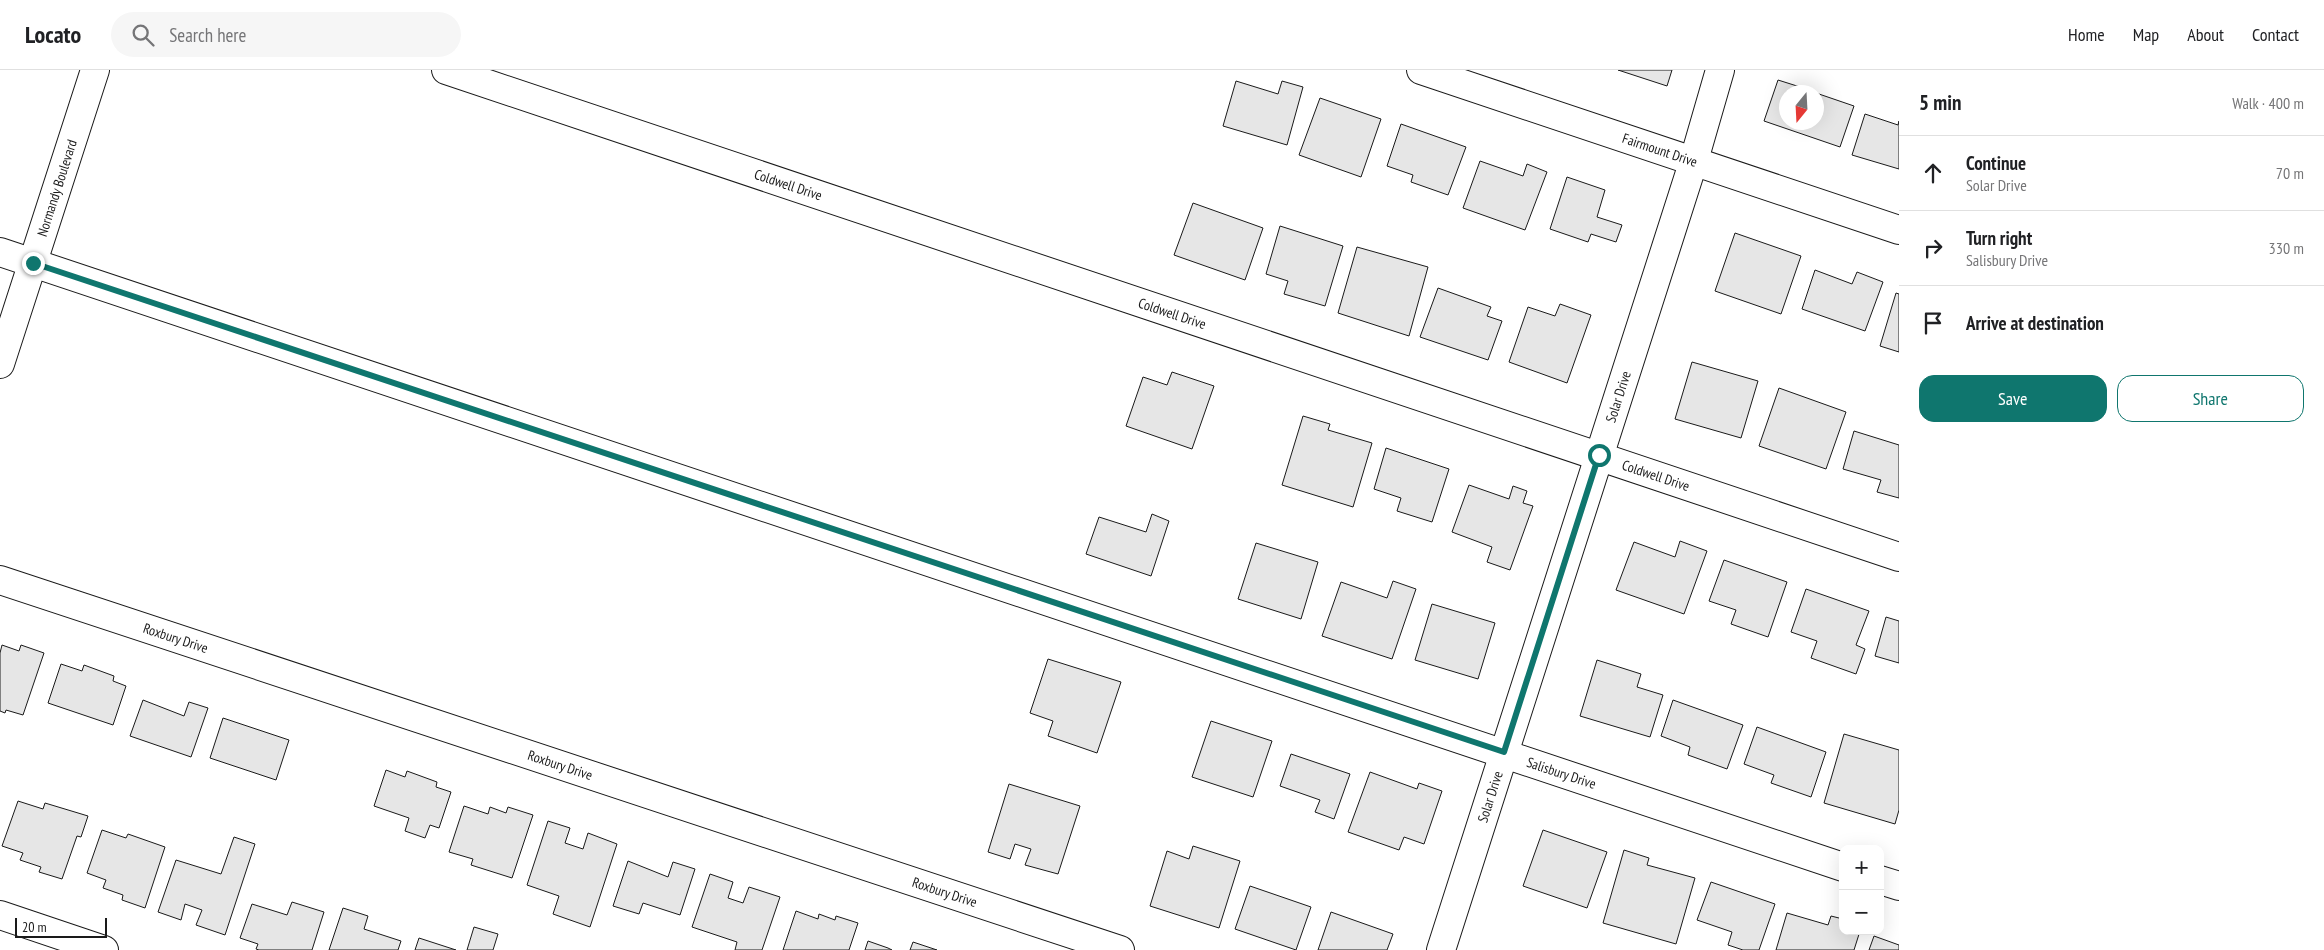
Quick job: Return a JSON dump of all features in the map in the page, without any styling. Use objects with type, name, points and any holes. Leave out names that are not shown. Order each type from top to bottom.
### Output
[{"type":"street","name":"Normandy Boulevard","points":[[0,364],[95,70]]},
{"type":"street","name":"Coldwell Drive","points":[[446,70],[1899,556]]},
{"type":"street","name":"Fairmount Drive","points":[[1421,70],[1899,230]]},
{"type":"street","name":"Solar Drive","points":[[1441,950],[1694,160],[1720,70]]},
{"type":"street","name":"Salisbury Drive","points":[[0,252],[1504,752],[1839,866]]},
{"type":"street","name":"Roxbury Drive","points":[[0,580],[1120,950]]},
{"type":"street","points":[[1884,881],[1899,886]]},
{"type":"street","points":[[0,916],[104,950]]},
{"type":"building","points":[[1618,70],[1672,70],[1667,86]]},
{"type":"building","points":[[1778,80],[1794,85],[1779,85],[1779,126],[1764,121]]},
{"type":"building","points":[[1236,81],[1278,94],[1282,81],[1303,87],[1287,145],[1223,126]]},
{"type":"building","points":[[1824,96],[1854,106],[1840,147],[1790,130],[1824,130]]},
{"type":"building","points":[[1320,98],[1381,119],[1361,177],[1299,155]]},
{"type":"building","points":[[1865,114],[1898,125],[1899,121],[1899,169],[1852,155]]},
{"type":"building","points":[[1401,124],[1466,147],[1448,195],[1411,182],[1413,175],[1387,166]]},
{"type":"building","points":[[1480,161],[1523,176],[1527,164],[1547,172],[1525,230],[1463,208]]},
{"type":"building","points":[[1567,177],[1605,190],[1597,217],[1622,225],[1616,242],[1591,234],[1588,242],[1550,229]]},
{"type":"building","points":[[1193,203],[1263,228],[1245,280],[1174,255]]},
{"type":"building","points":[[1280,226],[1343,246],[1325,306],[1284,294],[1288,281],[1266,274]]},
{"type":"building","points":[[1735,233],[1801,256],[1781,314],[1715,291]]},
{"type":"building","points":[[1357,247],[1428,267],[1409,336],[1338,313]]},
{"type":"building","points":[[1815,270],[1852,284],[1857,272],[1883,282],[1865,331],[1802,309]]},
{"type":"building","points":[[1438,288],[1491,307],[1487,316],[1502,321],[1488,360],[1420,337]]},
{"type":"building","points":[[1896,293],[1899,294],[1899,352],[1880,346]]},
{"type":"building","points":[[1560,304],[1591,315],[1567,383],[1509,362],[1528,307],[1555,316]]},
{"type":"building","points":[[1692,362],[1758,381],[1741,438],[1675,419]]},
{"type":"building","points":[[1172,372],[1214,386],[1192,449],[1126,426],[1143,377],[1167,385]]},
{"type":"building","points":[[1779,388],[1846,412],[1826,469],[1759,446]]},
{"type":"building","points":[[1303,416],[1330,424],[1328,430],[1372,443],[1353,507],[1282,485]]},
{"type":"building","points":[[1854,431],[1899,445],[1899,498],[1877,492],[1881,480],[1843,469]]},
{"type":"building","points":[[1386,448],[1449,469],[1432,522],[1397,511],[1401,498],[1374,489]]},
{"type":"building","points":[[1469,485],[1509,499],[1513,486],[1527,491],[1523,503],[1533,506],[1510,570],[1487,562],[1492,547],[1452,532]]},
{"type":"building","points":[[1152,514],[1169,521],[1151,576],[1086,554],[1099,517],[1146,532]]},
{"type":"building","points":[[1680,541],[1707,551],[1684,614],[1616,590],[1634,542],[1675,557]]},
{"type":"building","points":[[1256,543],[1318,562],[1301,619],[1238,599]]},
{"type":"building","points":[[1724,560],[1787,582],[1768,637],[1731,624],[1736,610],[1709,601]]},
{"type":"building","points":[[1393,581],[1416,589],[1392,659],[1322,636],[1341,582],[1387,598]]},
{"type":"building","points":[[1806,589],[1869,611],[1856,645],[1865,649],[1856,674],[1811,658],[1817,641],[1791,632]]},
{"type":"building","points":[[1432,604],[1495,623],[1478,679],[1415,660]]},
{"type":"building","points":[[1886,617],[1899,621],[1899,663],[1875,656]]},
{"type":"building","points":[[2,645],[19,651],[21,645],[44,653],[23,715],[6,710],[5,713],[0,711],[0,653]]},
{"type":"building","points":[[1048,659],[1121,682],[1097,753],[1048,736],[1053,721],[1030,713]]},
{"type":"building","points":[[1597,660],[1641,674],[1637,687],[1663,695],[1650,737],[1580,716]]},
{"type":"building","points":[[61,664],[82,671],[84,665],[114,676],[113,681],[126,686],[113,725],[48,703]]},
{"type":"building","points":[[143,700],[184,716],[189,702],[208,708],[191,757],[130,736]]},
{"type":"building","points":[[1673,700],[1743,725],[1727,769],[1688,755],[1690,747],[1661,736]]},
{"type":"building","points":[[223,718],[289,740],[276,780],[210,758]]},
{"type":"building","points":[[1211,721],[1272,741],[1253,797],[1192,777]]},
{"type":"building","points":[[1757,727],[1826,752],[1811,797],[1771,783],[1774,775],[1744,764]]},
{"type":"building","points":[[1844,734],[1899,750],[1899,810],[1895,824],[1824,803]]},
{"type":"building","points":[[1291,754],[1350,774],[1334,819],[1315,812],[1320,800],[1280,786]]},
{"type":"building","points":[[386,770],[405,777],[407,771],[437,782],[436,787],[451,792],[439,828],[430,825],[425,838],[405,831],[409,818],[374,806]]},
{"type":"building","points":[[1370,772],[1417,789],[1419,783],[1442,791],[1424,844],[1404,837],[1399,850],[1348,832]]},
{"type":"building","points":[[1009,784],[1080,806],[1058,874],[1025,865],[1031,849],[1015,844],[1010,859],[988,852]]},
{"type":"building","points":[[18,801],[43,809],[45,803],[88,816],[81,837],[77,836],[62,879],[39,872],[41,867],[20,860],[23,853],[2,846]]},
{"type":"building","points":[[464,806],[488,814],[490,807],[506,813],[508,807],[533,815],[512,878],[471,865],[473,859],[449,852]]},
{"type":"building","points":[[548,821],[570,828],[565,843],[583,849],[588,833],[617,844],[590,927],[553,914],[559,896],[527,885]]},
{"type":"building","points":[[102,830],[126,838],[128,834],[165,847],[145,908],[122,900],[123,895],[103,888],[106,880],[87,873]]},
{"type":"building","points":[[1543,830],[1607,852],[1587,908],[1523,886]]},
{"type":"building","points":[[234,837],[255,844],[225,935],[196,925],[202,910],[185,904],[181,920],[158,912],[176,860],[221,874]]},
{"type":"building","points":[[1193,846],[1240,861],[1219,928],[1150,906],[1167,851],[1189,859]]},
{"type":"building","points":[[1624,850],[1649,858],[1647,865],[1695,878],[1676,944],[1603,923]]},
{"type":"building","points":[[628,861],[668,877],[673,862],[695,869],[680,915],[643,903],[639,914],[613,906]]},
{"type":"building","points":[[710,874],[733,882],[728,898],[743,903],[749,887],[780,897],[762,950],[735,950],[737,942],[692,927]]},
{"type":"building","points":[[1711,882],[1775,904],[1759,950],[1743,950],[1728,945],[1732,932],[1697,920]]},
{"type":"building","points":[[1250,886],[1311,907],[1296,950],[1235,929]]},
{"type":"building","points":[[292,902],[324,912],[312,950],[259,950],[256,949],[258,944],[240,938],[252,904],[287,915]]},
{"type":"building","points":[[343,908],[368,916],[364,929],[401,941],[398,950],[329,950]]},
{"type":"building","points":[[796,911],[818,919],[819,914],[835,920],[836,916],[858,923],[849,950],[783,950]]},
{"type":"building","points":[[1331,912],[1393,934],[1387,950],[1318,950]]},
{"type":"building","points":[[1787,913],[1828,925],[1831,916],[1839,918],[1839,935],[1859,935],[1854,950],[1776,950]]},
{"type":"building","points":[[474,927],[498,934],[493,950],[467,950]]},
{"type":"building","points":[[1874,936],[1899,945],[1899,950],[1869,950]]},
{"type":"building","points":[[419,938],[456,950],[415,950]]},
{"type":"building","points":[[868,941],[888,948],[892,950],[865,950]]},
{"type":"building","points":[[913,942],[937,950],[910,950]]},
{"type":"route","points":[[33,263],[1504,752],[1599,455]]}]
